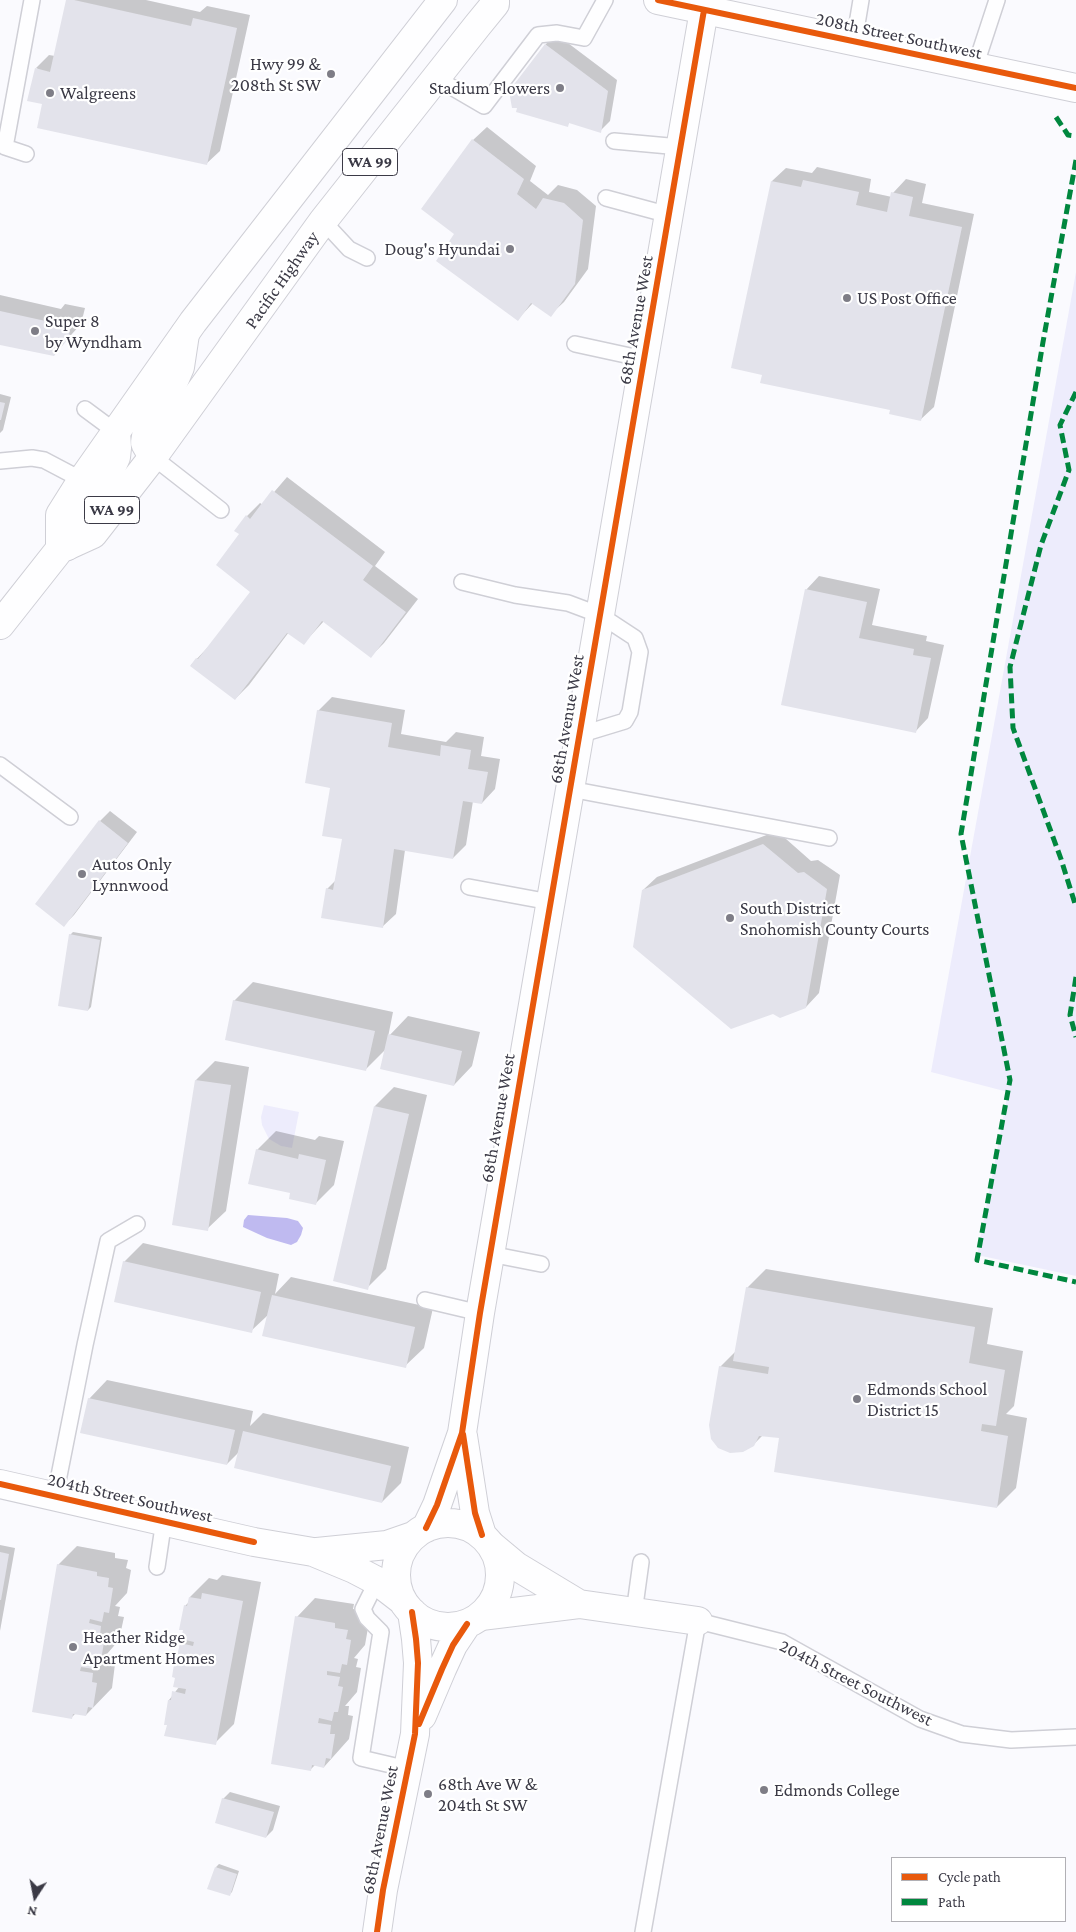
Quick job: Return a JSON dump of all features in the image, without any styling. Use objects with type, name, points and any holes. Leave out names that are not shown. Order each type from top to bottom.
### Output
[{"type":"main road","name":"WA 99","points":[[63,547],[60,515],[82,480],[184,334],[443,0]]},
{"type":"main road","name":"Pacific Highway","points":[[0,625],[63,547],[93,534],[153,457],[323,221],[495,4],[495,0]]},
{"type":"main road","name":"208th Street Southwest","points":[[658,0],[1076,88]]},
{"type":"main road","name":"68th Avenue West","points":[[419,1532],[438,1505],[462,1432],[490,1254],[704,10]]},
{"type":"main road","points":[[153,457],[145,443],[147,430],[151,419],[174,382],[180,367],[184,334]]},
{"type":"main road","points":[[63,547],[74,520],[112,466],[117,448],[116,432]]},
{"type":"main road","name":"68th Avenue West","points":[[462,1432],[475,1513],[487,1540]]},
{"type":"main road","name":"204th Street Southwest","points":[[0,1484],[254,1542],[313,1552],[377,1582],[407,1606]]},
{"type":"main road","points":[[440,1523],[455,1523],[469,1527],[487,1540],[498,1560],[501,1575],[498,1591],[491,1605],[474,1620],[452,1627],[438,1626],[424,1621],[407,1606],[398,1588],[396,1574],[398,1560],[404,1547],[419,1532],[440,1523]]},
{"type":"main road","name":"204th Street Southwest","points":[[313,1552],[387,1545],[419,1532]]},
{"type":"main road","name":"204th Street Southwest","points":[[487,1540],[516,1566],[579,1604]]},
{"type":"main road","name":"204th Street Southwest","points":[[474,1620],[579,1604],[698,1621]]},
{"type":"main road","name":"68th Avenue West","points":[[377,1932],[383,1890],[415,1734],[418,1663],[416,1640],[407,1606]]},
{"type":"main road","name":"68th Avenue West","points":[[415,1734],[453,1645],[474,1620]]},
{"type":"lane","points":[[26,154],[5,147],[32,0]]},
{"type":"lane","points":[[436,78],[484,106],[538,35],[557,33],[584,38],[605,0]]},
{"type":"lane","points":[[854,42],[861,0]]},
{"type":"lane","points":[[975,67],[997,0]]},
{"type":"lane","points":[[614,142],[680,147]]},
{"type":"lane","points":[[606,198],[669,215]]},
{"type":"lane","points":[[323,221],[350,249],[367,258]]},
{"type":"lane","points":[[575,344],[644,359]]},
{"type":"lane","points":[[85,409],[116,432]]},
{"type":"lane","points":[[153,457],[221,510]]},
{"type":"lane","points":[[0,461],[32,458],[44,460],[82,480]]},
{"type":"lane","points":[[462,582],[515,595],[568,603],[600,616],[635,638],[640,652],[630,712],[625,721],[580,735]]},
{"type":"lane","points":[[0,765],[70,817]]},
{"type":"lane","points":[[570,789],[829,838]]},
{"type":"lane","points":[[469,887],[550,902]]},
{"type":"lane","points":[[56,1496],[83,1355],[108,1241],[137,1224]]},
{"type":"lane","points":[[490,1254],[541,1264]]},
{"type":"lane","points":[[425,1300],[480,1313]]},
{"type":"lane","points":[[157,1567],[164,1520]]},
{"type":"lane","points":[[634,1613],[641,1562]]},
{"type":"lane","points":[[377,1582],[363,1609],[367,1618],[381,1632],[361,1758],[408,1769]]},
{"type":"lane","points":[[643,1932],[698,1621]]},
{"type":"lane","name":"204th Street Southwest","points":[[698,1621],[782,1642],[920,1719],[962,1734],[1011,1740],[1076,1737]]},
{"type":"shaded area","points":[[1076,272],[1076,1276],[977,1255],[1008,1092],[931,1072]]},
{"type":"shaded area","points":[[264,1105],[299,1112],[292,1148],[281,1146],[269,1139],[262,1125],[261,1117]]},
{"type":"shaded area","points":[[248,1215],[287,1218],[298,1221],[303,1228],[301,1235],[297,1242],[291,1245],[267,1238],[243,1227],[244,1220]]},
{"type":"building","name":"Walgreens","points":[[66,0],[74,0],[191,26],[193,18],[237,28],[207,165],[37,128],[42,104],[27,101],[35,68],[50,72]]},
{"type":"building","points":[[545,44],[608,91],[601,133],[569,123],[568,127],[516,112],[517,108],[512,108],[509,91]]},
{"type":"building","points":[[472,139],[524,179],[517,194],[536,209],[543,198],[564,203],[583,220],[575,284],[551,317],[531,303],[518,321],[436,261],[454,234],[421,209]]},
{"type":"building","name":"US Post Office","points":[[803,180],[859,192],[856,205],[887,212],[891,192],[913,197],[909,216],[962,227],[921,421],[889,414],[890,410],[760,383],[762,375],[731,368],[771,181],[801,187]]},
{"type":"building","name":"Super 8 by Wyndham","points":[[0,311],[50,322],[51,317],[72,321],[68,339],[54,356],[0,345]]},
{"type":"building","points":[[0,402],[5,403],[1,420],[0,420]]},
{"type":"building","points":[[272,490],[373,566],[363,580],[406,612],[371,658],[322,621],[304,645],[287,633],[235,700],[190,666],[196,658],[198,659],[250,592],[216,565],[239,534],[234,531],[246,515],[250,519]]},
{"type":"building","points":[[805,589],[867,602],[859,638],[914,649],[913,655],[931,658],[916,733],[781,705]]},
{"type":"building","points":[[317,710],[392,723],[388,747],[440,756],[441,745],[471,750],[468,769],[488,772],[482,804],[463,801],[453,859],[394,849],[383,928],[321,918],[326,888],[333,890],[342,839],[322,836],[330,788],[305,783]]},
{"type":"building","name":"Autos Only Lynnwood","points":[[99,820],[128,843],[64,927],[35,904]]},
{"type":"building","name":"South District Snohomish County Courts","points":[[763,844],[798,873],[804,872],[827,889],[806,1008],[780,1018],[773,1014],[731,1029],[633,947],[642,890]]},
{"type":"building","points":[[69,934],[100,940],[88,1011],[58,1006]]},
{"type":"building","points":[[233,1000],[375,1031],[366,1071],[225,1040]]},
{"type":"building","points":[[388,1034],[462,1051],[454,1086],[380,1069]]},
{"type":"building","points":[[195,1080],[231,1085],[208,1231],[172,1225]]},
{"type":"building","points":[[374,1106],[409,1114],[368,1290],[333,1281]]},
{"type":"building","points":[[256,1149],[298,1159],[299,1154],[326,1160],[316,1205],[289,1199],[290,1193],[248,1184]]},
{"type":"building","points":[[123,1261],[261,1292],[252,1333],[114,1302]]},
{"type":"building","name":"Edmonds School District 15","points":[[746,1287],[975,1327],[969,1363],[1005,1370],[996,1426],[982,1424],[981,1431],[1008,1436],[997,1508],[774,1472],[779,1438],[759,1436],[754,1446],[743,1452],[730,1453],[718,1448],[711,1439],[709,1425],[719,1366],[768,1374],[769,1367],[733,1361]]},
{"type":"building","points":[[272,1295],[415,1327],[406,1368],[262,1336]]},
{"type":"building","points":[[88,1398],[235,1430],[227,1465],[80,1433]]},
{"type":"building","points":[[243,1431],[391,1466],[382,1503],[234,1468]]},
{"type":"building","points":[[0,1552],[9,1554],[1,1600],[0,1600]]},
{"type":"building","name":"Heather Ridge Apartment Homes","points":[[57,1564],[97,1572],[97,1576],[109,1578],[108,1587],[113,1588],[109,1613],[104,1612],[102,1622],[90,1619],[89,1623],[101,1626],[100,1635],[105,1636],[101,1660],[96,1659],[94,1669],[81,1667],[80,1671],[93,1673],[92,1682],[97,1683],[93,1708],[88,1707],[86,1716],[73,1714],[72,1719],[32,1712]]},
{"type":"building","name":"Heather Ridge Apartment Homes","points":[[202,1593],[243,1601],[216,1745],[164,1736],[167,1725],[164,1725],[168,1700],[171,1700],[172,1691],[185,1694],[186,1689],[173,1687],[175,1678],[172,1677],[176,1652],[178,1652],[180,1643],[193,1646],[194,1642],[181,1639],[183,1630],[179,1630],[184,1605],[187,1606],[189,1597],[201,1599]]},
{"type":"building","points":[[295,1616],[335,1623],[335,1628],[348,1630],[346,1639],[351,1640],[347,1665],[342,1664],[340,1673],[327,1671],[327,1675],[340,1677],[338,1686],[343,1687],[338,1712],[334,1712],[332,1721],[319,1718],[318,1723],[331,1725],[330,1734],[335,1734],[331,1759],[326,1758],[324,1768],[312,1765],[311,1771],[271,1764]]},
{"type":"building","points":[[222,1798],[274,1812],[266,1838],[215,1823]]},
{"type":"building","points":[[215,1867],[237,1874],[230,1896],[207,1889]]},
{"type":"marked path","points":[[1056,117],[1068,135],[1076,136]]},
{"type":"marked path","points":[[1076,160],[1043,342],[961,834],[1010,1080],[977,1260],[1076,1282]]},
{"type":"marked path","points":[[1076,392],[1060,425],[1069,470],[1041,545],[1010,667],[1013,728],[1061,859],[1076,907]]},
{"type":"marked path","points":[[1076,977],[1070,1015],[1076,1037]]},
{"type":"cycle path","points":[[658,0],[1076,88]]},
{"type":"cycle path","points":[[426,1528],[437,1505],[462,1433],[480,1313],[704,10]]},
{"type":"cycle path","points":[[463,1434],[475,1513],[482,1535]]},
{"type":"cycle path","points":[[0,1484],[254,1542]]},
{"type":"cycle path","points":[[377,1932],[383,1890],[415,1734],[418,1663],[412,1612]]},
{"type":"cycle path","points":[[419,1724],[453,1645],[467,1624]]},
{"type":"place","name":"Hwy 99 & 208th St SW","points":[[331,74]]},
{"type":"place","name":"Stadium Flowers","points":[[560,88]]},
{"type":"place","name":"Walgreens","points":[[50,93]]},
{"type":"place","name":"Doug's Hyundai","points":[[510,249]]},
{"type":"place","name":"US Post Office","points":[[847,298]]},
{"type":"place","name":"Super 8 by Wyndham","points":[[35,331]]},
{"type":"place","name":"Autos Only Lynnwood","points":[[82,874]]},
{"type":"place","name":"South District Snohomish County Courts","points":[[730,918]]},
{"type":"place","name":"Edmonds School District 15","points":[[857,1399]]},
{"type":"place","name":"Heather Ridge Apartment Homes","points":[[73,1647]]},
{"type":"place","name":"Edmonds College","points":[[764,1790]]},
{"type":"place","name":"68th Ave W & 204th St SW","points":[[428,1794]]}]
